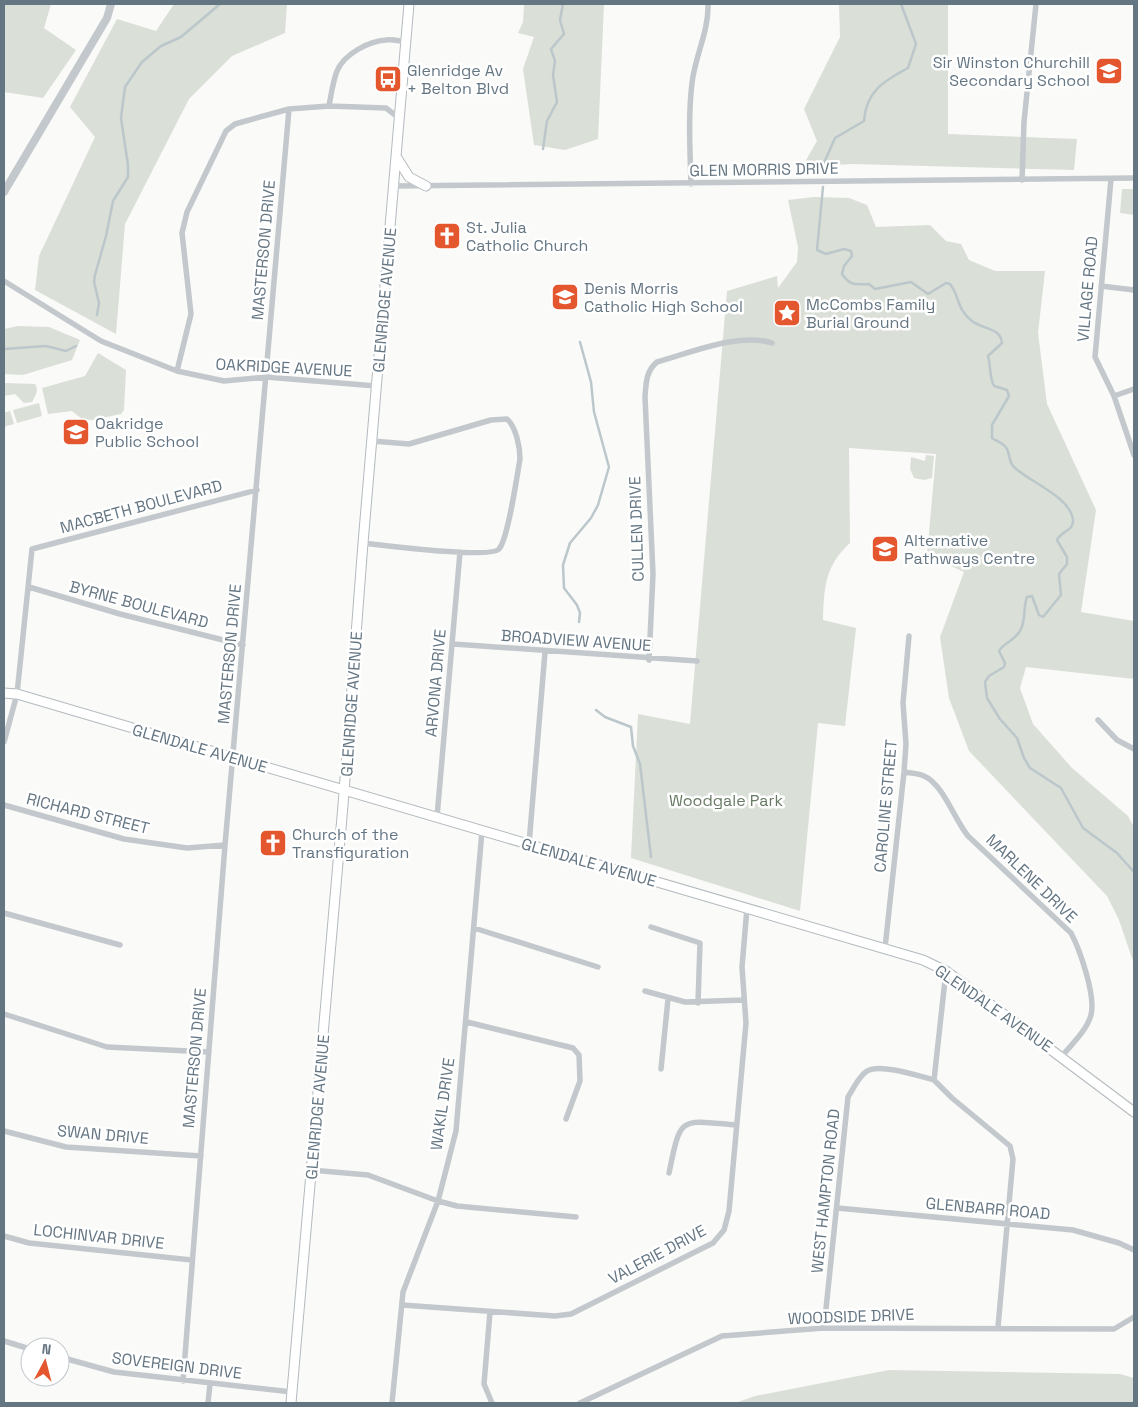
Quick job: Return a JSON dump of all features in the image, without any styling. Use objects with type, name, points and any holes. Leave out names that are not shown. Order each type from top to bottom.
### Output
[{"type":"main road","name":"GLENRIDGE AVENUE","points":[[291,1403],[409,4]]},
{"type":"main road","points":[[396,155],[400,166],[408,177],[426,186]]},
{"type":"main road","name":"GLENDALE AVENUE","points":[[4,693],[17,694],[234,757],[344,791],[923,960],[946,971],[1062,1056],[1134,1112]]},
{"type":"street","points":[[4,192],[107,18],[112,4]]},
{"type":"street","points":[[691,184],[689,109],[695,64],[708,16],[708,4]]},
{"type":"street","points":[[1022,180],[1024,122],[1036,4]]},
{"type":"street","points":[[328,106],[337,70],[345,60],[358,50],[371,44],[386,40],[406,42]]},
{"type":"street","points":[[177,370],[191,314],[182,233],[187,212],[226,131],[235,124],[289,109],[328,106],[386,108],[399,118]]},
{"type":"street","name":"MASTERSON DRIVE","points":[[182,1381],[225,845],[289,109]]},
{"type":"street","name":"GLEN MORRIS DRIVE","points":[[394,186],[1134,178]]},
{"type":"street","name":"VILLAGE ROAD","points":[[1111,179],[1095,357],[1114,396],[1134,455]]},
{"type":"street","name":"OAKRIDGE AVENUE","points":[[4,281],[101,341],[177,370],[224,381],[266,377],[376,386]]},
{"type":"street","points":[[1101,286],[1134,290]]},
{"type":"street","name":"CULLEN DRIVE","points":[[649,660],[653,574],[645,397],[647,376],[657,362],[744,339],[762,339],[772,342]]},
{"type":"street","points":[[1114,396],[1134,389]]},
{"type":"street","points":[[363,543],[460,552],[494,553],[500,548],[520,459],[512,424],[507,420],[492,420],[409,444],[372,441]]},
{"type":"street","name":"MACBETH BOULEVARD","points":[[29,587],[32,549],[257,490]]},
{"type":"street","name":"ARVONA DRIVE","points":[[437,817],[460,552]]},
{"type":"street","points":[[4,742],[17,694],[29,587]]},
{"type":"street","name":"BYRNE BOULEVARD","points":[[29,587],[120,614],[243,645]]},
{"type":"street","name":"CAROLINE STREET","points":[[885,948],[904,772],[906,744],[902,703],[909,636]]},
{"type":"street","name":"BROADVIEW AVENUE","points":[[453,644],[696,662]]},
{"type":"street","points":[[529,844],[545,652]]},
{"type":"street","points":[[1098,720],[1118,740],[1134,749]]},
{"type":"street","name":"MARLENE DRIVE","points":[[904,772],[924,776],[937,785],[958,824],[968,836],[1071,932],[1078,946],[1092,1002],[1087,1024],[1062,1056]]},
{"type":"street","name":"RICHARD STREET","points":[[4,805],[124,840],[187,848],[225,845]]},
{"type":"street","name":"WAKIL DRIVE","points":[[392,1403],[403,1292],[438,1201],[456,1131],[467,1022],[482,831]]},
{"type":"street","name":"VALERIE DRIVE","points":[[402,1304],[555,1316],[571,1314],[714,1243],[724,1230],[728,1211],[746,1022],[742,966],[747,908]]},
{"type":"street","points":[[4,913],[120,945]]},
{"type":"street","points":[[474,928],[598,967]]},
{"type":"street","points":[[652,928],[700,943],[698,1003]]},
{"type":"street","points":[[946,971],[934,1080],[952,1098],[1010,1146],[1013,1159],[998,1327]]},
{"type":"street","points":[[645,991],[668,998],[698,1003],[744,1000]]},
{"type":"street","points":[[661,1069],[668,998]]},
{"type":"street","points":[[4,1014],[106,1047],[209,1052]]},
{"type":"street","points":[[467,1022],[572,1048],[579,1055],[580,1081],[566,1119]]},
{"type":"street","name":"WEST HAMPTON ROAD","points":[[824,1328],[848,1097],[862,1076],[869,1070],[880,1068],[934,1080]]},
{"type":"street","points":[[669,1173],[676,1140],[682,1127],[693,1122],[736,1125]]},
{"type":"street","name":"SWAN DRIVE","points":[[4,1131],[66,1148],[200,1156]]},
{"type":"street","points":[[311,1170],[368,1175],[438,1201],[457,1206],[576,1216]]},
{"type":"street","name":"GLENBARR ROAD","points":[[837,1208],[1073,1230],[1119,1243],[1134,1250]]},
{"type":"street","name":"LOCHINVAR DRIVE","points":[[4,1236],[29,1243],[192,1260]]},
{"type":"street","points":[[490,1312],[484,1384],[492,1403]]},
{"type":"street","name":"WOODSIDE DRIVE","points":[[580,1403],[722,1336],[824,1328],[998,1327],[1114,1329],[1134,1318]]},
{"type":"street","points":[[4,1342],[20,1346]]},
{"type":"street","name":"SOVEREIGN DRIVE","points":[[70,1360],[114,1372],[292,1392]]},
{"type":"street","points":[[208,1403],[210,1384]]},
{"type":"green space","points":[[4,4],[51,4],[44,28],[76,50],[43,98],[4,92]]},
{"type":"green space","points":[[174,4],[287,4],[285,33],[232,56],[189,99],[125,224],[116,334],[35,290],[39,256],[95,137],[70,107],[117,19],[156,31]]},
{"type":"green space","points":[[524,4],[604,4],[598,139],[565,150],[534,145],[523,69],[534,37],[518,33],[523,22]]},
{"type":"green space","points":[[839,4],[948,4],[948,134],[1077,139],[1074,170],[852,164],[802,167],[817,141],[804,109],[840,37]]},
{"type":"green space","points":[[1122,189],[1134,189],[1134,215],[1120,213]]},
{"type":"green space","name":"Woodgale Park","points":[[814,197],[849,198],[867,205],[876,227],[930,225],[946,241],[961,244],[969,260],[995,271],[1045,271],[1038,333],[1047,404],[1096,510],[1081,612],[1134,621],[1134,679],[1026,667],[1020,688],[1033,724],[1072,768],[1128,816],[1134,827],[1134,964],[1119,920],[1107,896],[969,751],[949,698],[940,637],[964,572],[927,555],[936,454],[849,448],[850,543],[835,560],[831,569],[825,587],[823,620],[856,628],[845,726],[818,723],[800,911],[631,858],[638,714],[690,724],[727,291],[777,276],[778,288],[797,262],[798,247],[788,200]]},
{"type":"green space","points":[[18,326],[49,327],[80,340],[72,360],[23,375],[4,374],[4,329]]},
{"type":"green space","points":[[98,353],[126,370],[124,410],[121,414],[92,420],[82,419],[72,411],[48,414],[42,388],[85,376]]},
{"type":"green space","points":[[4,383],[35,384],[37,388],[32,402],[24,403],[15,394],[4,396]]},
{"type":"green space","points":[[39,403],[42,416],[17,423],[13,410]]},
{"type":"green space","points":[[10,411],[14,424],[4,427],[4,413]]},
{"type":"green space","points":[[926,455],[934,456],[932,478],[924,480],[914,478],[910,469],[911,457],[925,461]]},
{"type":"green space","points":[[889,1370],[1120,1374],[1134,1378],[1134,1403],[735,1403],[755,1396]]},
{"type":"waterway","points":[[97,315],[99,303],[94,282],[95,275],[113,201],[128,177],[121,118],[125,87],[142,62],[161,46],[181,37],[220,4]]},
{"type":"waterway","points":[[543,149],[547,121],[557,102],[553,75],[555,61],[551,49],[564,34],[560,20],[563,4]]},
{"type":"waterway","points":[[824,163],[835,138],[864,121],[865,111],[872,94],[884,83],[908,68],[916,44],[901,4]]},
{"type":"waterway","points":[[823,187],[817,250],[826,254],[844,249],[851,251],[852,256],[844,266],[842,274],[848,281],[854,284],[869,284],[875,289],[911,282],[928,294],[946,283],[950,284],[963,312],[976,324],[995,332],[1001,338],[1002,343],[988,356],[989,364],[992,383],[994,386],[1007,390],[1009,396],[992,425],[992,438],[1006,447],[1014,467],[1065,504],[1070,512],[1073,524],[1057,540],[1067,557],[1067,564],[1059,574],[1061,595],[1043,617],[1039,615],[1032,596],[1027,597],[1019,633],[999,651],[1005,663],[1004,667],[989,676],[985,682],[987,698],[1000,719],[1017,738],[1024,758],[1030,768],[1061,788],[1083,828],[1117,853],[1134,872]]},
{"type":"waterway","points":[[579,622],[580,613],[577,605],[564,588],[563,565],[570,543],[591,518],[598,505],[609,467],[594,412],[591,382],[580,342]]},
{"type":"waterway","points":[[4,349],[46,346],[66,351],[76,346]]},
{"type":"waterway","points":[[596,710],[605,717],[631,727],[633,746],[640,764],[651,857]]},
{"type":"place","name":"Sir Winston Churchill Secondary School","points":[[1109,71]]},
{"type":"place","name":"Glenridge Av + Belton Blvd","points":[[388,79]]},
{"type":"place","name":"St. Julia Catholic Church","points":[[447,236]]},
{"type":"place","name":"Denis Morris Catholic High School","points":[[565,297]]},
{"type":"place","name":"McCombs Family Burial Ground","points":[[787,313]]},
{"type":"place","name":"Oakridge Public School","points":[[76,432]]},
{"type":"place","name":"Alternative Pathways Centre","points":[[885,549]]},
{"type":"place","name":"Church of the Transfiguration","points":[[273,843]]}]
